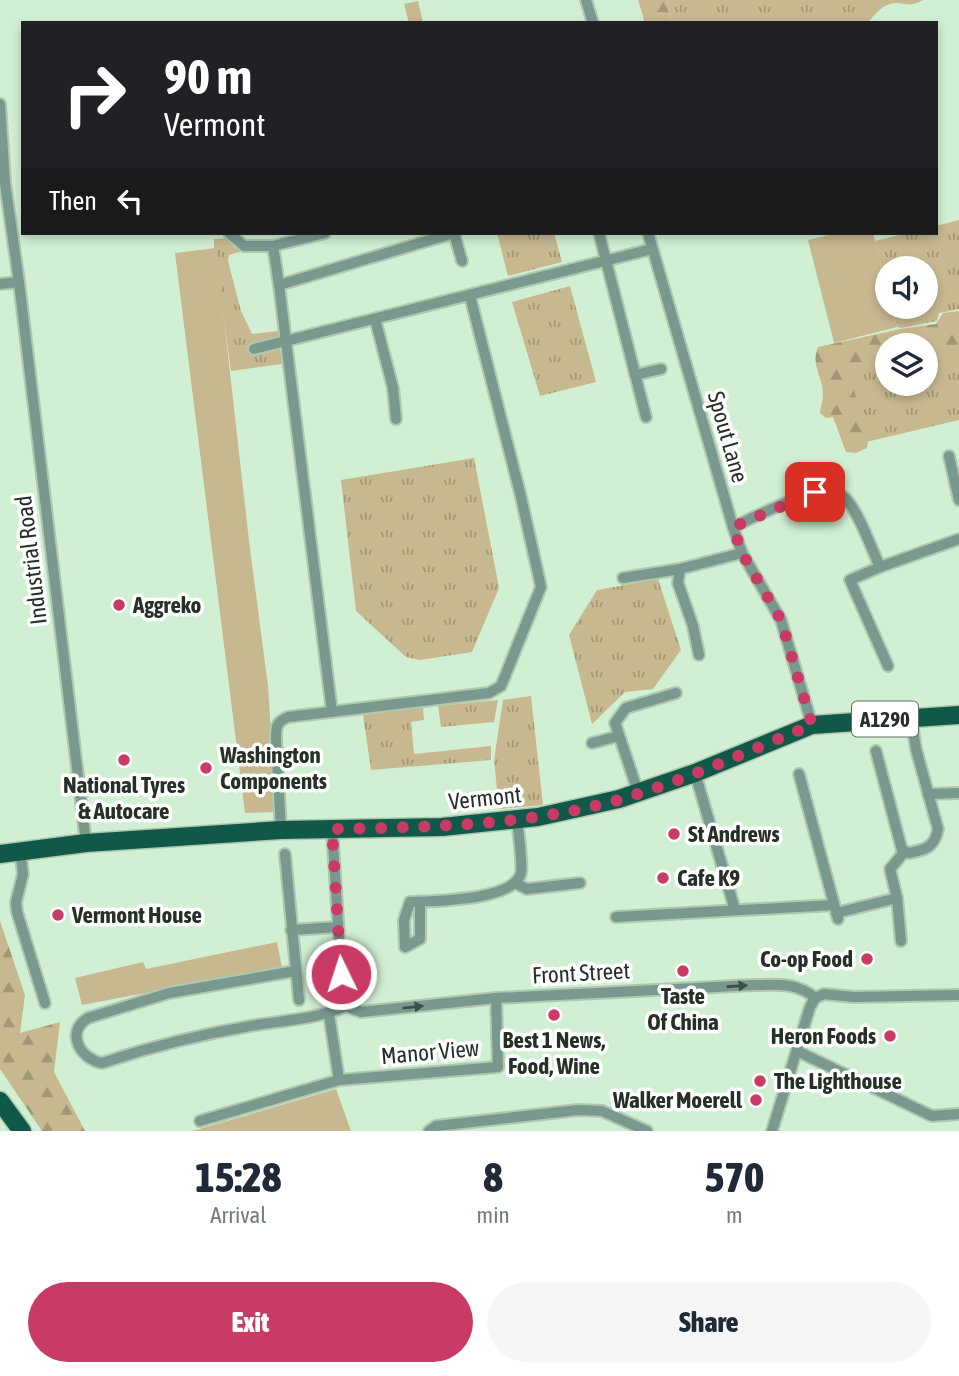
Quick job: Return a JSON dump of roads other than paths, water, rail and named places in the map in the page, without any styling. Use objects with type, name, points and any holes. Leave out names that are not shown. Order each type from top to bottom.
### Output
[{"type":"main road","name":"Vermont","points":[[0,854],[86,843],[281,830],[442,827],[538,817],[619,799],[695,773],[812,725],[959,715]]},
{"type":"main road","points":[[0,1101],[22,1131]]},
{"type":"street","points":[[586,0],[592,21]]},
{"type":"street","name":"Industrial Road","points":[[0,104],[5,183],[86,843]]},
{"type":"street","points":[[231,235],[244,246],[273,246],[317,235]]},
{"type":"street","points":[[279,285],[447,235]]},
{"type":"street","points":[[455,235],[462,261]]},
{"type":"street","points":[[600,235],[646,417]]},
{"type":"street","name":"Spout Lane","points":[[648,235],[733,527],[742,553],[781,620],[812,725]]},
{"type":"street","points":[[273,246],[332,712]]},
{"type":"street","points":[[254,349],[652,249]]},
{"type":"street","points":[[0,284],[19,282]]},
{"type":"street","points":[[281,830],[276,727],[279,721],[489,693],[501,686],[541,587],[470,296]]},
{"type":"street","points":[[375,319],[393,388],[396,419]]},
{"type":"street","points":[[635,375],[661,369]]},
{"type":"street","points":[[949,456],[959,500]]},
{"type":"street","points":[[733,527],[815,492],[835,492],[845,497],[852,506],[880,567]]},
{"type":"street","points":[[888,666],[850,580],[959,539]]},
{"type":"street","points":[[623,578],[680,569],[742,553]]},
{"type":"street","points":[[680,569],[678,583],[693,626],[699,655]]},
{"type":"street","points":[[638,792],[615,723],[626,708],[676,693]]},
{"type":"street","points":[[876,751],[902,850],[909,853],[926,850],[936,839],[938,829],[916,749],[911,717]]},
{"type":"street","points":[[592,743],[619,736]]},
{"type":"street","points":[[695,773],[735,910]]},
{"type":"street","points":[[799,774],[836,912]]},
{"type":"street","points":[[928,794],[959,793]]},
{"type":"street","points":[[420,902],[488,895],[503,891],[515,883],[521,873],[517,819]]},
{"type":"street","points":[[295,971],[169,993],[88,1018],[76,1032],[80,1049],[93,1061],[102,1063],[190,1037],[329,1014],[346,1006],[343,998],[332,829]]},
{"type":"street","points":[[20,850],[23,874],[16,902],[17,912],[45,1003]]},
{"type":"street","points":[[901,941],[897,898],[890,869],[905,851]]},
{"type":"street","points":[[285,854],[299,1000]]},
{"type":"street","points":[[515,883],[527,889],[580,883]]},
{"type":"street","points":[[617,917],[735,910],[836,912],[897,898]]},
{"type":"street","points":[[291,930],[338,927]]},
{"type":"street","name":"Front Street","points":[[346,1006],[361,1012],[496,998],[754,985],[791,985],[804,989],[815,998]]},
{"type":"street","points":[[772,1131],[815,998],[824,994],[854,997],[959,995]]},
{"type":"street","name":"Manor View","points":[[339,1080],[498,1067],[496,998]]},
{"type":"street","points":[[200,1121],[339,1080],[329,1014]]},
{"type":"street","points":[[797,1051],[932,1116],[959,1114]]},
{"type":"street","points":[[429,1131],[436,1126],[578,1110],[602,1111],[646,1131]]},
{"type":"street","points":[[504,1118],[506,1131]]},
{"type":"place","name":"Aggreko","points":[[119,605]]},
{"type":"place","name":"National Tyres & Autocare","points":[[124,760]]},
{"type":"place","name":"Washington Components","points":[[206,768]]},
{"type":"place","name":"St Andrews","points":[[674,834]]},
{"type":"place","name":"Cafe K9","points":[[663,878]]},
{"type":"place","name":"Vermont House","points":[[58,915]]},
{"type":"place","name":"Co-op Food","points":[[867,959]]},
{"type":"place","name":"Taste Of China","points":[[683,971]]},
{"type":"place","name":"Best 1 News, Food, Wine","points":[[554,1015]]},
{"type":"place","name":"Heron Foods","points":[[890,1036]]},
{"type":"place","name":"The Lighthouse","points":[[760,1081]]},
{"type":"place","name":"Walker Moerell","points":[[756,1100]]}]
